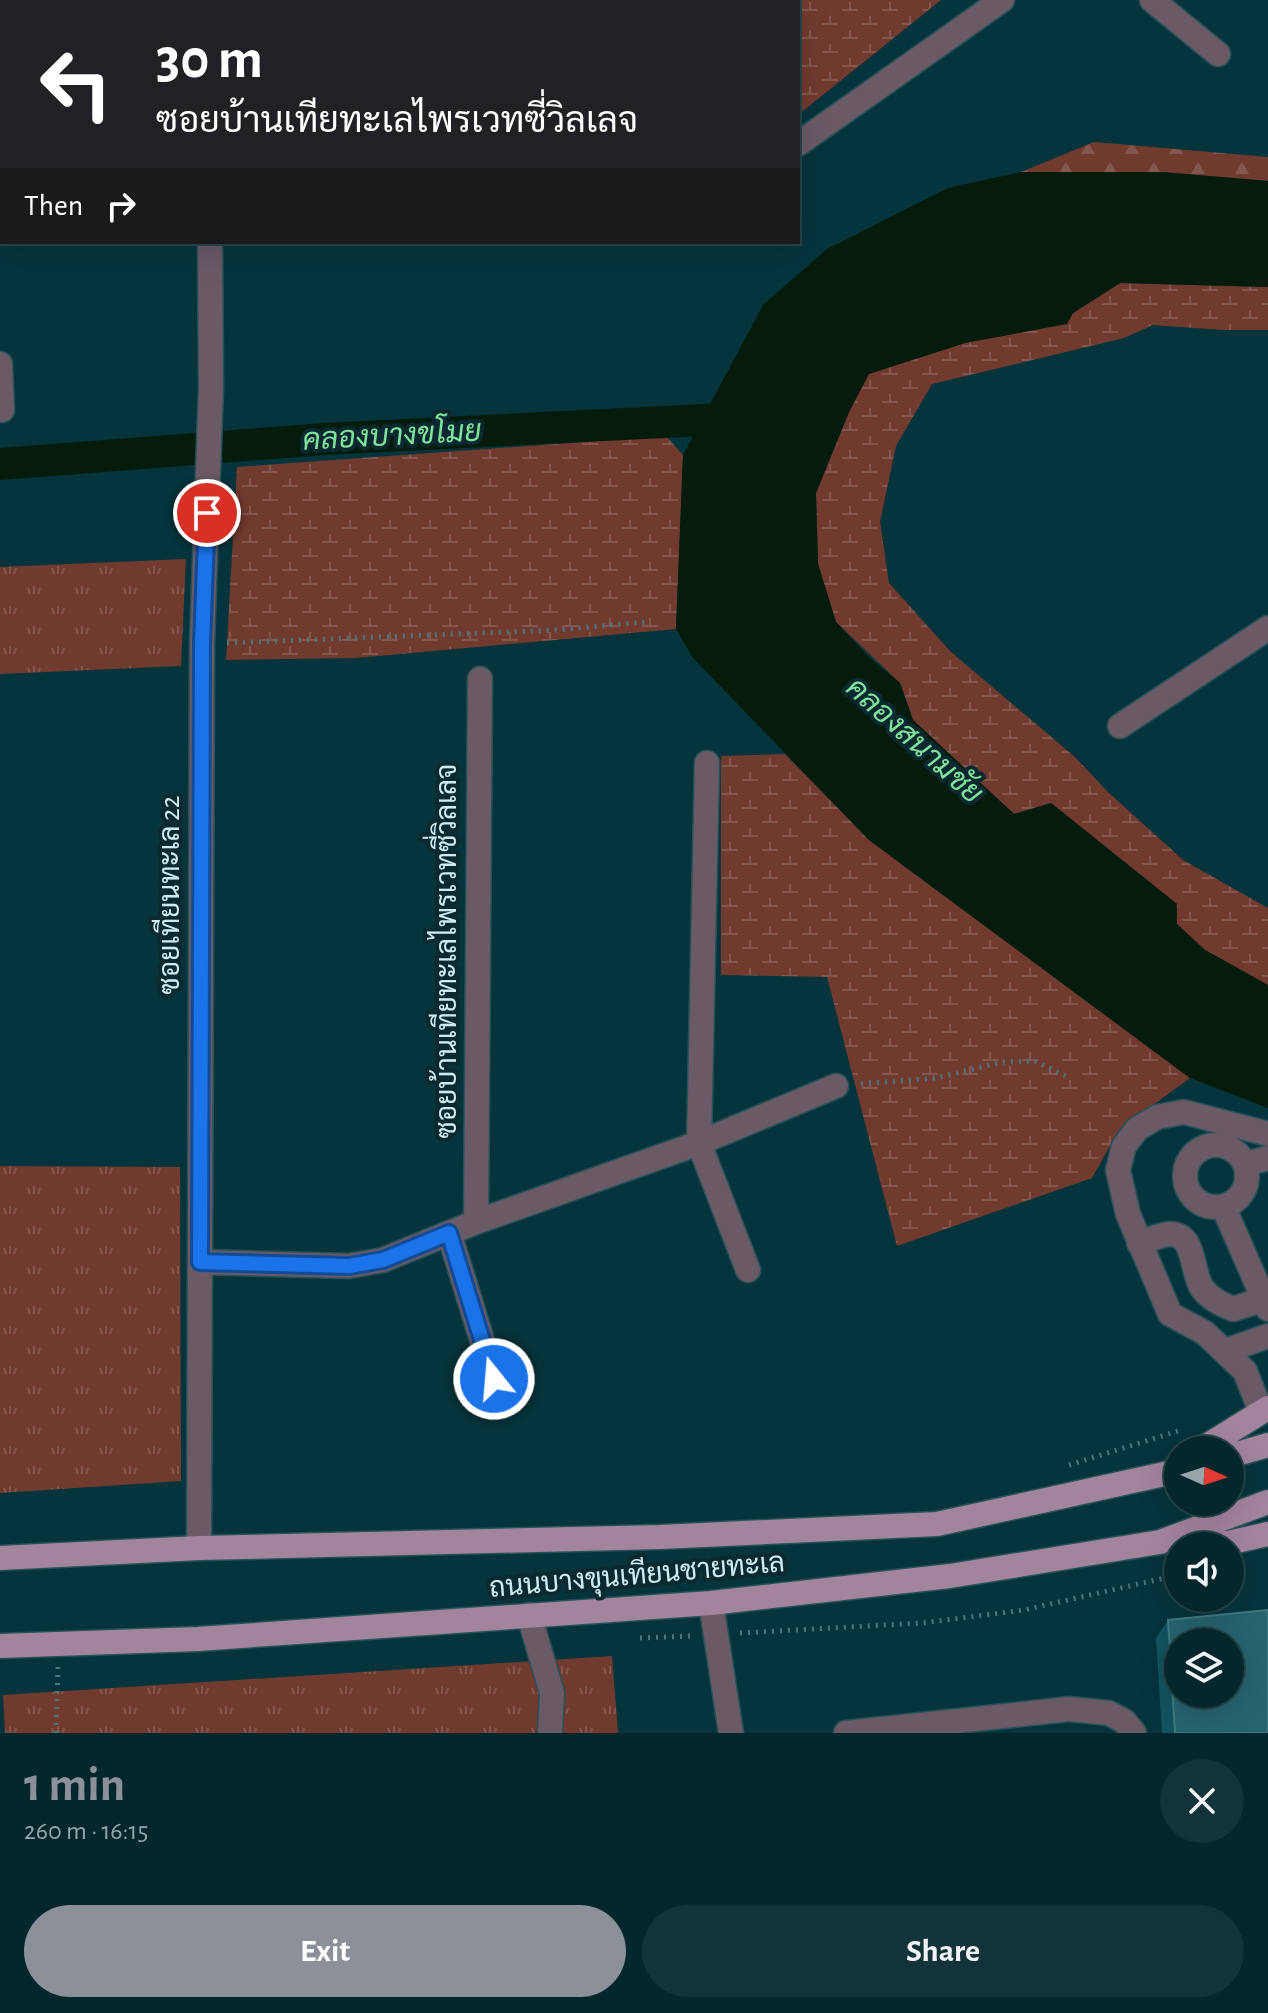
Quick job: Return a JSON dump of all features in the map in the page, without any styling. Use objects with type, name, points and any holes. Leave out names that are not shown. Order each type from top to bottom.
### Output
[{"type":"main road","points":[[1222,1436],[1264,1410]]},
{"type":"main road","points":[[1244,1452],[1268,1445]]},
{"type":"main road","name":"ถนนบางขุนเทียนชายทะเล","points":[[0,1558],[199,1548],[660,1537],[937,1524],[1164,1475]]},
{"type":"main road","name":"ถนนบางขุนเทียนชายทะเล","points":[[0,1646],[198,1639],[711,1603],[950,1576],[1160,1542],[1268,1502]]},
{"type":"main road","points":[[1160,1542],[1228,1543],[1268,1534]]},
{"type":"street","points":[[800,143],[1002,0]]},
{"type":"street","points":[[1152,0],[1218,54]]},
{"type":"street","name":"ซอยเทียนทะเล 22","points":[[199,1548],[202,644],[211,387],[210,244]]},
{"type":"street","points":[[0,364],[2,410]]},
{"type":"street","points":[[1120,726],[1268,628]]},
{"type":"street","name":"ซอยบ้านเทียทะเลไพรเวทซี่วิลเลจ","points":[[476,1222],[480,679]]},
{"type":"street","points":[[707,763],[699,1143],[748,1270]]},
{"type":"street","points":[[200,1262],[349,1266],[383,1260],[476,1222],[699,1143],[836,1086]]},
{"type":"street","points":[[1264,1410],[1245,1371],[1205,1333],[1170,1314],[1128,1214],[1118,1170],[1124,1146],[1137,1129],[1157,1117],[1184,1112],[1268,1134]]},
{"type":"street","points":[[1204,1116],[1214,1145]]},
{"type":"street","points":[[1214,1145],[1256,1161],[1241,1195],[1223,1206],[1202,1204],[1194,1198],[1186,1179],[1190,1160],[1204,1148],[1214,1145]]},
{"type":"street","points":[[1139,1243],[1168,1234],[1180,1236],[1188,1244],[1200,1285],[1212,1300],[1233,1309],[1267,1302],[1223,1206]]},
{"type":"street","points":[[449,1233],[494,1379]]},
{"type":"street","points":[[1225,1351],[1268,1336]]},
{"type":"street","points":[[711,1603],[731,1733]]},
{"type":"street","points":[[529,1615],[552,1693],[550,1733]]},
{"type":"street","points":[[846,1733],[1069,1709],[1109,1713],[1124,1721],[1134,1733]]},
{"type":"path","points":[[202,644],[557,630],[646,622]]},
{"type":"path","points":[[836,1086],[936,1078],[1002,1062],[1034,1061],[1066,1076]]},
{"type":"path","points":[[1055,1469],[1195,1426]]},
{"type":"path","points":[[56,1733],[58,1666]]},
{"type":"green space","points":[[800,0],[941,0],[800,113]]},
{"type":"green space","points":[[1094,142],[1268,157],[1268,181],[1162,172],[1021,172]]},
{"type":"green space","points":[[1120,283],[1268,287],[1268,330],[1153,325],[1124,338],[932,384],[896,446],[880,522],[889,583],[950,651],[1075,757],[1108,792],[1183,860],[1268,908],[1268,985],[1205,950],[1177,924],[1177,904],[1051,803],[1014,814],[913,720],[900,683],[836,622],[818,564],[816,493],[868,374],[1073,313]]},
{"type":"green space","points":[[666,436],[683,455],[676,629],[356,658],[226,660],[237,467]]},
{"type":"green space","points":[[186,559],[181,666],[0,674],[0,567]]},
{"type":"green space","points":[[785,754],[869,840],[1190,1078],[1119,1130],[1092,1178],[897,1246],[827,977],[721,975],[721,756]]},
{"type":"green space","points":[[0,1166],[180,1167],[181,1481],[0,1493]]},
{"type":"green space","points":[[612,1656],[618,1733],[5,1733],[3,1695]]},
{"type":"water","name":"คลองสนามชัย","points":[[1021,172],[1162,172],[1268,181],[1268,287],[1120,283],[1073,313],[1067,324],[965,343],[869,374],[849,412],[816,493],[818,564],[836,622],[870,658],[900,683],[913,720],[1014,814],[1051,803],[1177,904],[1177,924],[1205,950],[1268,985],[1268,1108],[1190,1078],[869,840],[693,658],[676,629],[683,455],[763,305],[827,249],[948,188]]},
{"type":"building","points":[[1268,1610],[1268,1733],[1175,1733],[1173,1708],[1244,1708],[1244,1628],[1168,1628],[1168,1620]]},
{"type":"waterway","name":"คลองบางขโมย","points":[[0,464],[324,439],[746,418]]},
{"type":"route","points":[[207,513],[202,644],[200,1262],[349,1266],[383,1260],[449,1233],[494,1379]]}]
